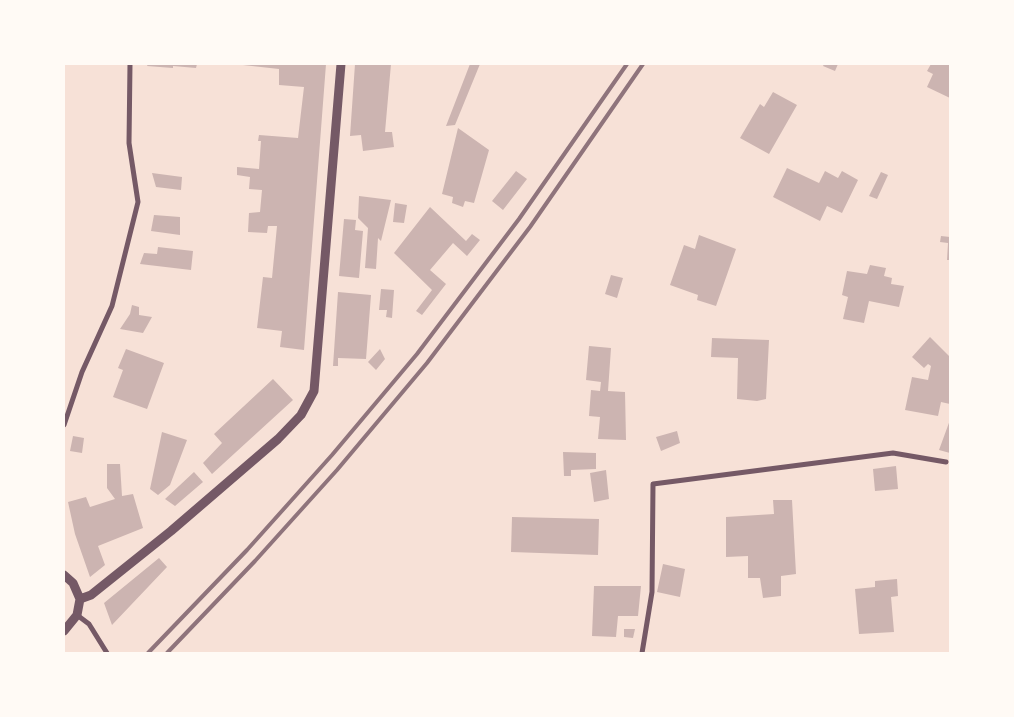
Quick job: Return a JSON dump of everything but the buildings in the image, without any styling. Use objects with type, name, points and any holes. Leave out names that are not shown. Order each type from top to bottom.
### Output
[{"type":"street","points":[[64,424],[82,372],[112,306],[138,202],[129,143],[130,64]]},
{"type":"street","points":[[80,599],[91,595],[171,531],[278,438],[301,415],[314,391],[341,64]]},
{"type":"street","points":[[642,653],[652,592],[653,484],[893,453],[946,462]]},
{"type":"street","points":[[64,575],[73,583],[80,599],[77,616],[71,625],[64,630]]},
{"type":"street","points":[[77,616],[89,624],[107,653]]},
{"type":"railway","points":[[148,653],[247,550],[332,455],[417,354],[519,219],[627,64]]},
{"type":"railway","points":[[167,653],[255,561],[337,470],[427,363],[530,227],[643,64]]}]
